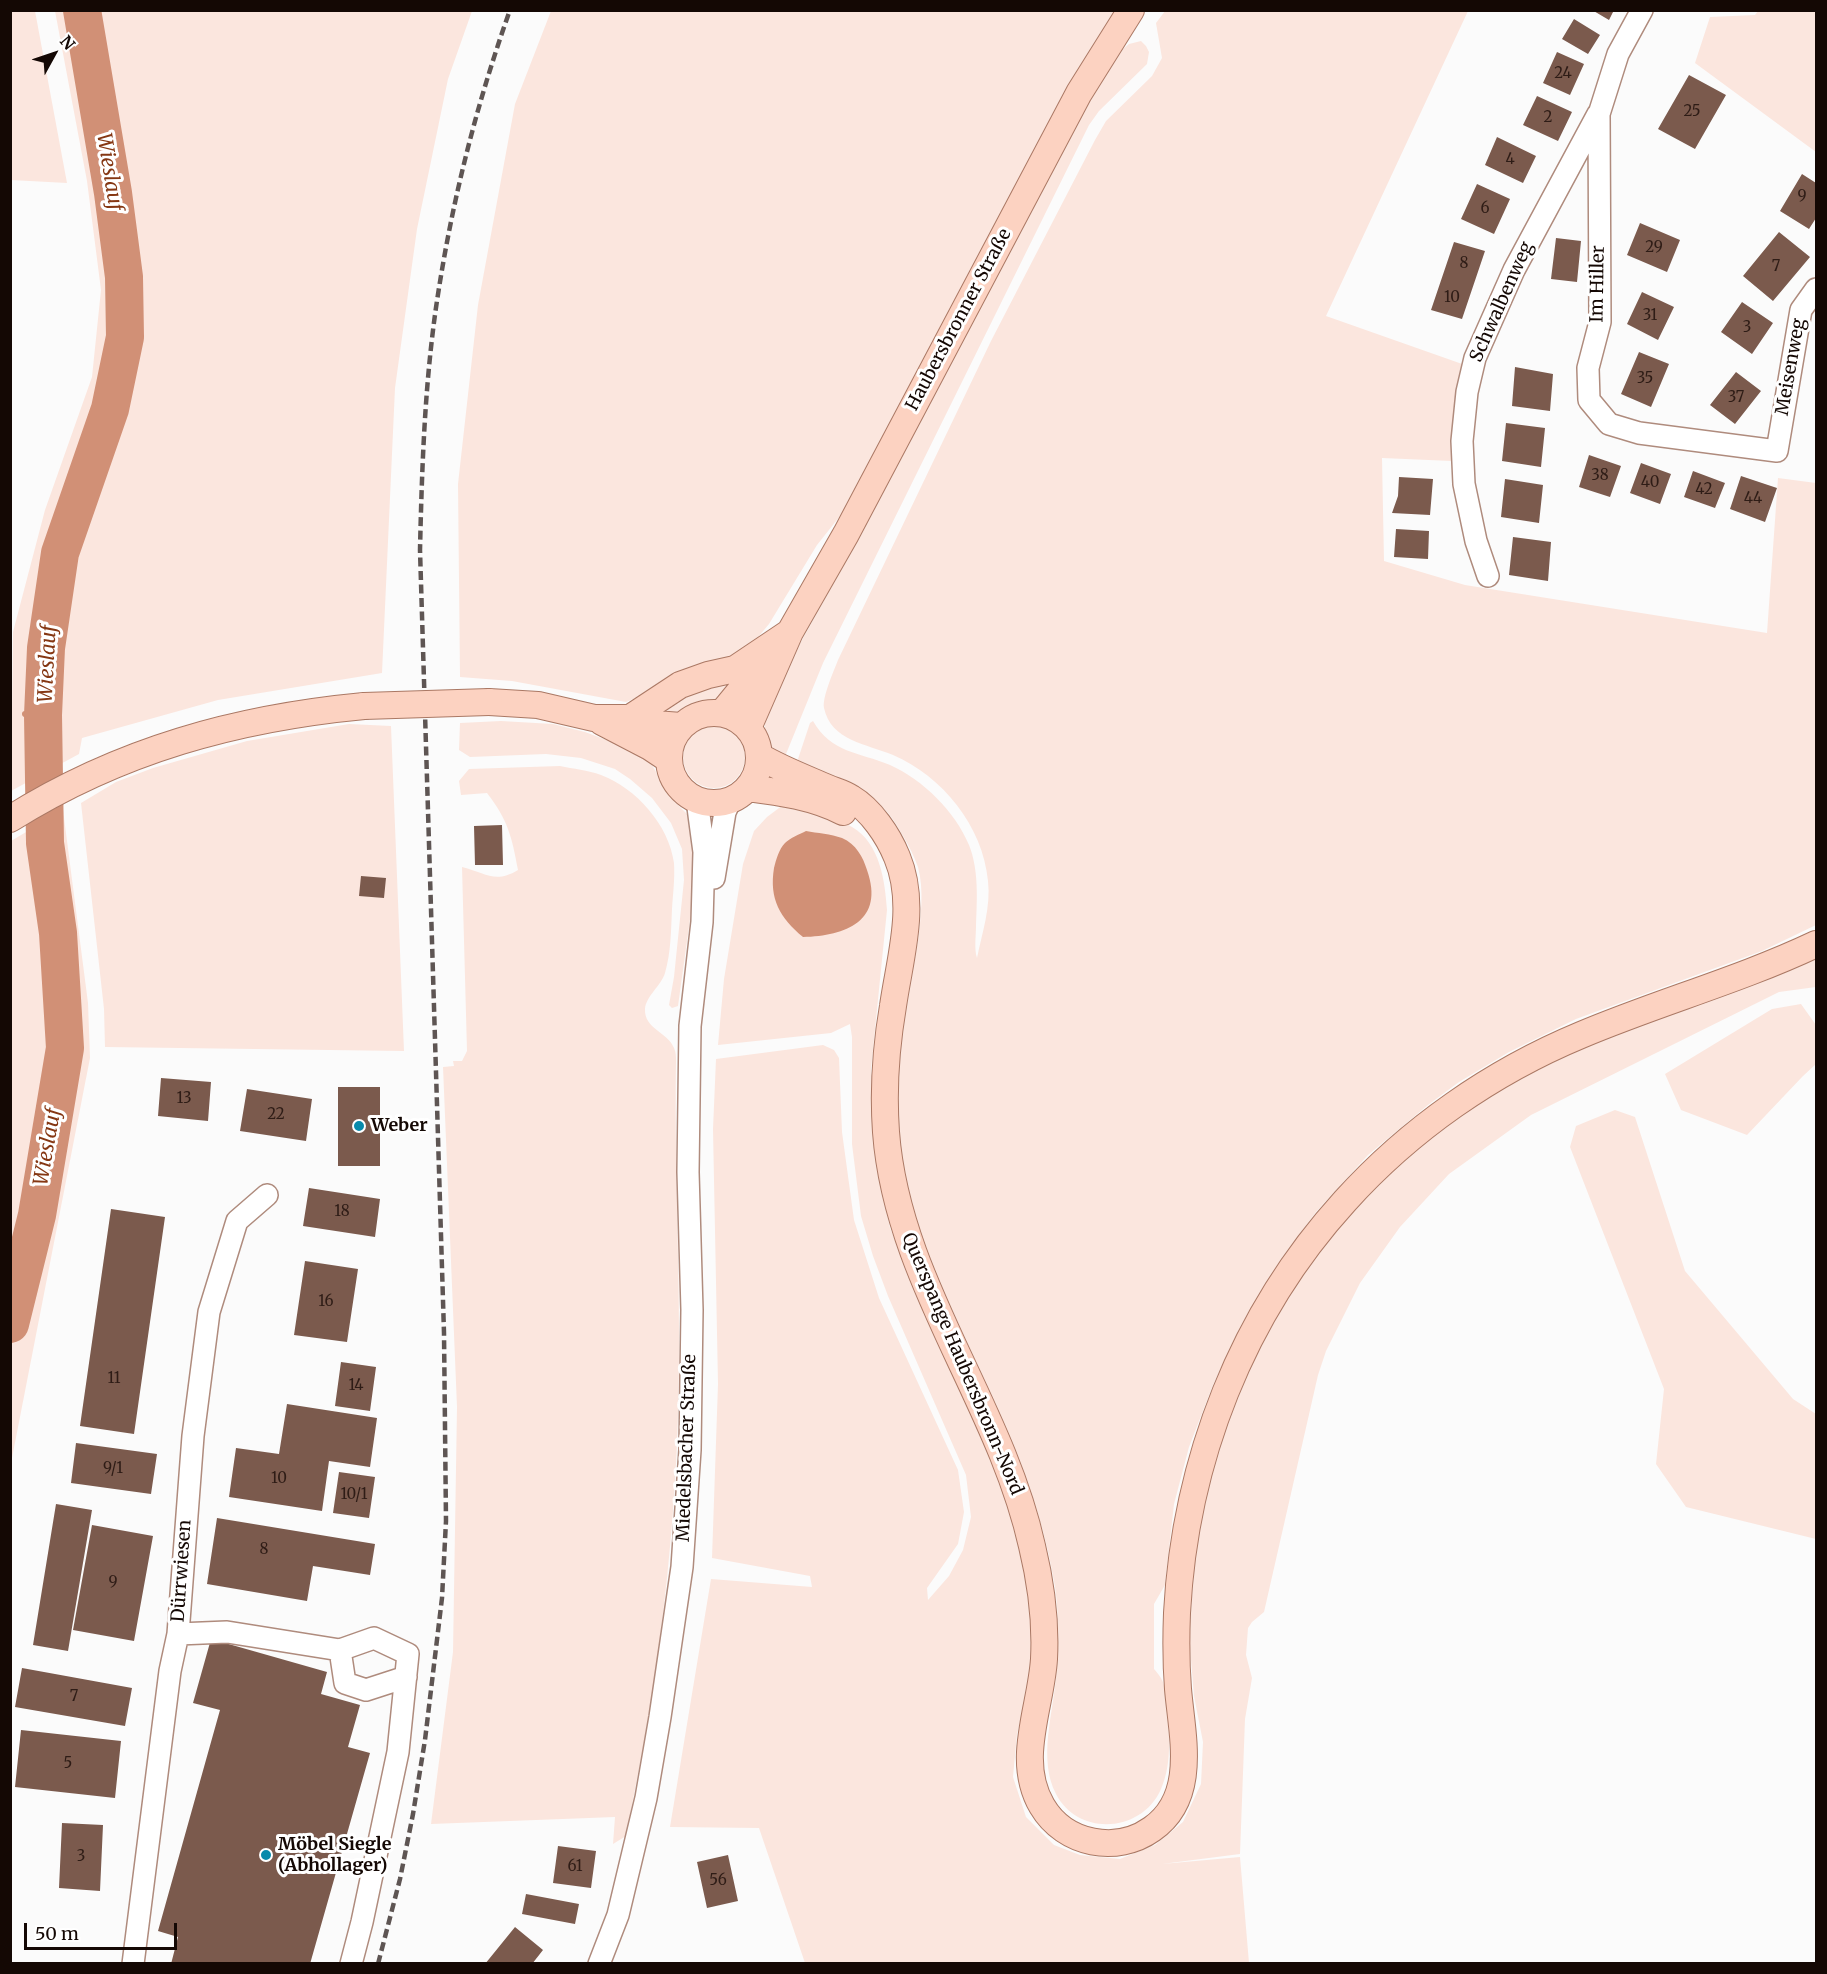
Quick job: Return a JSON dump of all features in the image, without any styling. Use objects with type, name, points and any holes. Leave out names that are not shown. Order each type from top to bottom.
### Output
[{"type":"main road","name":"Haubersbronner Straße","points":[[790,632],[846,534],[1079,93],[1131,10]]},
{"type":"main road","points":[[722,713],[790,632]]},
{"type":"main road","points":[[630,718],[680,685],[735,669],[790,632]]},
{"type":"main road","points":[[748,728],[790,632]]},
{"type":"main road","points":[[10,819],[95,772],[144,753],[204,733],[315,710],[489,702],[538,705],[594,718],[630,718],[656,724],[681,726]]},
{"type":"main road","points":[[739,794],[756,773],[759,756],[756,741],[748,728],[736,718],[722,713],[708,713],[693,717],[681,726],[672,741],[668,759],[677,783],[697,800],[720,802],[739,794],[782,793],[837,809],[883,833]]},
{"type":"main road","points":[[594,718],[668,759]]},
{"type":"main road","name":"Querspange Haubersbronn-Nord","points":[[759,756],[851,798],[870,814],[895,850],[902,871],[907,918],[892,1009],[885,1082],[886,1132],[893,1187],[907,1238],[926,1286],[997,1440],[1020,1498],[1032,1542],[1045,1624],[1044,1662],[1029,1759],[1031,1781],[1044,1811],[1062,1829],[1084,1840],[1106,1844],[1127,1842],[1147,1833],[1167,1817],[1176,1801],[1184,1775],[1176,1665],[1177,1618],[1181,1562],[1200,1464],[1233,1371],[1256,1327],[1282,1283],[1343,1203],[1396,1151],[1460,1100],[1493,1079],[1581,1035],[1770,966],[1816,944]]},
{"type":"street","name":"Im Hiller","points":[[1642,10],[1618,54],[1599,114],[1600,322],[1588,368],[1589,400],[1609,423],[1639,433],[1777,451]]},
{"type":"street","name":"Schwalbenweg","points":[[1488,576],[1476,541],[1464,484],[1462,441],[1467,392],[1476,358],[1514,270],[1599,114]]},
{"type":"street","name":"Meisenweg","points":[[1777,451],[1801,310],[1816,289]]},
{"type":"street","points":[[702,922],[716,872],[725,812],[739,794]]},
{"type":"street","points":[[697,800],[704,852],[702,922]]},
{"type":"street","name":"Miedelsbacher Straße","points":[[599,1964],[618,1915],[646,1798],[681,1567],[690,1450],[692,1345],[688,1172],[690,1026],[702,922]]},
{"type":"street","name":"Dürrwiesen","points":[[133,1964],[170,1671],[178,1634],[193,1436],[209,1312],[237,1221],[267,1194]]},
{"type":"street","points":[[178,1634],[227,1632],[340,1650],[374,1638],[408,1654],[398,1752],[351,1964]]},
{"type":"street","points":[[340,1650],[345,1683],[366,1689],[406,1677]]},
{"type":"shaded area","points":[[10,11],[35,11],[67,183],[11,180]]},
{"type":"shaded area","points":[[55,11],[472,11],[448,79],[417,229],[395,388],[382,673],[218,700],[82,738],[79,754],[11,791],[13,632],[45,510],[92,377],[101,290],[87,181]]},
{"type":"shaded area","points":[[551,11],[1119,11],[1028,163],[848,506],[817,545],[769,624],[754,642],[735,657],[626,702],[512,681],[460,677],[458,484],[478,305],[515,104]]},
{"type":"shaded area","points":[[1165,11],[1468,11],[1326,316],[1465,365],[1455,414],[1452,461],[1382,458],[1384,561],[1465,585],[1767,633],[1778,478],[1816,483],[1816,925],[1762,951],[1576,1019],[1509,1052],[1459,1082],[1428,1105],[1368,1155],[1316,1212],[1281,1259],[1242,1324],[1213,1385],[1189,1447],[1174,1504],[1165,1585],[1154,1604],[1154,1669],[1162,1680],[1165,1690],[1169,1733],[1169,1756],[1165,1779],[1152,1804],[1140,1814],[1125,1821],[1110,1824],[1094,1823],[1079,1818],[1066,1808],[1056,1794],[1051,1780],[1047,1751],[1056,1677],[1058,1632],[1055,1587],[1048,1551],[1039,1516],[1014,1447],[932,1264],[914,1214],[902,1163],[896,1108],[897,1060],[920,926],[921,885],[918,867],[898,827],[881,806],[796,765],[810,723],[813,721],[820,732],[837,746],[902,771],[937,798],[963,832],[972,855],[977,885],[975,947],[977,958],[989,891],[984,861],[969,822],[943,790],[911,764],[851,740],[834,728],[824,708],[825,697],[838,660],[991,341],[1095,140],[1106,121],[1152,76],[1162,58],[1156,23]]},
{"type":"shaded area","points":[[1758,11],[1816,11],[1816,152],[1695,63],[1710,17],[1755,15]]},
{"type":"shaded area","points":[[1141,41],[1149,52],[1147,64],[1099,111],[1089,125],[823,663],[784,759],[769,743],[765,731],[765,718],[792,658],[851,552],[1079,117],[1118,53],[1129,44]]},
{"type":"shaded area","points":[[740,680],[718,700],[659,716],[658,711],[684,690]]},
{"type":"shaded area","points":[[501,721],[553,724],[585,732],[645,757],[671,798],[689,816],[695,829],[696,876],[678,1006],[672,1008],[669,1005],[684,880],[682,849],[671,823],[652,798],[615,769],[581,758],[546,754],[470,757],[459,750],[460,723]]},
{"type":"shaded area","points":[[349,724],[391,726],[404,1051],[105,1047],[104,1009],[81,803],[116,782],[153,768],[247,741]]},
{"type":"shaded area","points":[[714,726],[726,728],[736,735],[743,745],[745,757],[743,769],[736,779],[726,786],[714,788],[702,786],[692,779],[685,769],[683,757],[685,745],[692,735],[702,728]]},
{"type":"shaded area","points":[[560,766],[601,775],[614,781],[638,799],[658,822],[671,849],[674,863],[667,965],[663,978],[648,1000],[645,1009],[648,1021],[671,1043],[676,1056],[679,1396],[675,1477],[664,1608],[647,1722],[626,1836],[613,1844],[615,1817],[431,1824],[453,1652],[457,1407],[443,1067],[454,1066],[453,1061],[462,1061],[467,1051],[462,867],[497,877],[518,870],[514,848],[500,812],[487,793],[461,795],[459,781],[469,769]]},
{"type":"shaded area","points":[[787,802],[829,816],[852,827],[869,843],[879,864],[885,887],[887,910],[871,1069],[874,1146],[890,1228],[925,1309],[963,1386],[1013,1513],[1032,1603],[1031,1675],[1017,1734],[1013,1777],[1026,1817],[1054,1845],[1080,1855],[1120,1859],[1155,1845],[1183,1822],[1201,1784],[1203,1742],[1194,1696],[1189,1636],[1198,1519],[1218,1448],[1246,1371],[1315,1254],[1360,1200],[1427,1138],[1483,1097],[1581,1045],[1816,955],[1816,987],[1779,992],[1531,1115],[1449,1174],[1400,1227],[1360,1283],[1326,1351],[1318,1375],[1264,1612],[1248,1628],[1246,1655],[1252,1678],[1245,1719],[1240,1854],[1162,1864],[1240,1857],[1249,1963],[805,1963],[759,1828],[670,1827],[711,1579],[812,1587],[810,1576],[712,1558],[718,1384],[713,1129],[716,1059],[823,1045],[834,1050],[839,1058],[842,1132],[854,1220],[879,1298],[958,1470],[964,1512],[958,1544],[927,1588],[928,1600],[949,1576],[963,1550],[971,1517],[966,1475],[888,1296],[861,1216],[852,1144],[850,1024],[831,1033],[718,1045],[724,979],[743,864],[754,831],[767,817]]},
{"type":"shaded area","points":[[63,810],[88,1003],[90,1058],[11,1463],[11,841]]},
{"type":"shaded area","points":[[806,831],[847,841],[858,851],[863,860],[871,887],[871,902],[866,913],[858,922],[847,929],[819,936],[803,937],[788,923],[778,907],[773,879],[779,851],[790,839]]},
{"type":"shaded area","points":[[1801,1004],[1816,1025],[1816,1064],[1747,1135],[1681,1110],[1665,1074],[1772,1009]]},
{"type":"shaded area","points":[[1615,1110],[1635,1117],[1685,1271],[1793,1399],[1816,1414],[1816,1539],[1686,1507],[1656,1464],[1664,1389],[1570,1147],[1576,1126]]},
{"type":"building","points":[[1592,10],[1614,10],[1609,20]]},
{"type":"building","points":[[1574,19],[1600,35],[1588,54],[1562,39]]},
{"type":"building","points":[[1557,52],[1584,64],[1570,95],[1543,83]]},
{"type":"building","points":[[1689,75],[1726,95],[1695,149],[1658,129]]},
{"type":"building","points":[[1537,96],[1572,112],[1558,141],[1523,125]]},
{"type":"building","points":[[1497,137],[1536,156],[1523,183],[1485,165]]},
{"type":"building","points":[[1802,174],[1816,183],[1816,218],[1809,229],[1780,211]]},
{"type":"building","points":[[1477,184],[1510,199],[1494,234],[1461,219]]},
{"type":"building","points":[[1640,223],[1680,240],[1667,272],[1627,255]]},
{"type":"building","points":[[1779,232],[1810,257],[1773,301],[1743,276]]},
{"type":"building","points":[[1556,238],[1581,241],[1577,282],[1551,279]]},
{"type":"building","points":[[1454,242],[1485,251],[1462,319],[1431,310]]},
{"type":"building","points":[[1642,292],[1674,307],[1658,340],[1627,324]]},
{"type":"building","points":[[1742,302],[1773,323],[1752,354],[1721,332]]},
{"type":"building","points":[[1639,352],[1669,364],[1651,407],[1621,394]]},
{"type":"building","points":[[1515,367],[1553,374],[1550,411],[1512,406]]},
{"type":"building","points":[[1736,372],[1761,391],[1735,424],[1710,405]]},
{"type":"building","points":[[1506,423],[1545,428],[1541,467],[1502,461]]},
{"type":"building","points":[[1589,455],[1621,466],[1610,497],[1579,487]]},
{"type":"building","points":[[1641,463],[1671,474],[1660,504],[1630,493]]},
{"type":"building","points":[[1693,471],[1725,483],[1715,508],[1684,497]]},
{"type":"building","points":[[1741,476],[1777,488],[1765,522],[1730,509]]},
{"type":"building","points":[[1399,477],[1433,479],[1430,515],[1392,513],[1398,496]]},
{"type":"building","points":[[1505,479],[1543,485],[1539,523],[1501,517]]},
{"type":"building","points":[[1396,529],[1429,531],[1428,559],[1394,557]]},
{"type":"building","points":[[1513,537],[1551,542],[1548,581],[1509,575]]},
{"type":"building","points":[[502,825],[503,865],[475,865],[474,826]]},
{"type":"building","points":[[361,876],[386,878],[384,898],[359,896]]},
{"type":"building","points":[[161,1078],[211,1082],[208,1121],[158,1116]]},
{"type":"building","name":"Weber","points":[[338,1087],[380,1087],[380,1166],[338,1166]]},
{"type":"building","points":[[247,1089],[312,1099],[306,1141],[240,1131]]},
{"type":"building","points":[[309,1188],[380,1199],[375,1237],[303,1226]]},
{"type":"building","points":[[111,1209],[165,1217],[134,1434],[80,1426]]},
{"type":"building","points":[[305,1261],[358,1269],[347,1342],[294,1335]]},
{"type":"building","points":[[341,1362],[376,1367],[370,1411],[335,1406]]},
{"type":"building","points":[[287,1404],[377,1418],[370,1467],[329,1461],[322,1511],[229,1497],[236,1448],[279,1454]]},
{"type":"building","points":[[76,1443],[157,1454],[151,1494],[71,1483]]},
{"type":"building","points":[[339,1472],[375,1477],[369,1518],[333,1513]]},
{"type":"building","points":[[56,1504],[92,1510],[68,1651],[33,1645]]},
{"type":"building","points":[[217,1518],[375,1544],[370,1575],[313,1566],[307,1601],[207,1584]]},
{"type":"building","points":[[92,1525],[153,1536],[134,1641],[73,1630]]},
{"type":"building","points":[[211,1639],[327,1672],[321,1694],[360,1705],[348,1747],[370,1753],[310,1964],[171,1964],[178,1937],[158,1931],[220,1710],[193,1703]]},
{"type":"building","points":[[22,1668],[132,1688],[125,1726],[15,1707]]},
{"type":"building","points":[[21,1730],[121,1741],[115,1798],[15,1787]]},
{"type":"building","points":[[62,1823],[103,1825],[100,1891],[59,1888]]},
{"type":"building","points":[[558,1846],[596,1851],[591,1888],[553,1883]]},
{"type":"building","points":[[728,1855],[738,1901],[707,1908],[697,1862]]},
{"type":"building","points":[[526,1894],[579,1904],[575,1924],[522,1914]]},
{"type":"building","points":[[515,1927],[543,1950],[532,1964],[485,1964]]},
{"type":"waterway","name":"Wieslauf","points":[[10,1324],[37,1215],[65,1048],[58,933],[45,843],[43,715],[46,648],[60,553],[110,409],[125,337],[124,277],[113,193],[82,10]]},
{"type":"waterway","points":[[25,714],[43,715]]},
{"type":"railway","points":[[378,1964],[400,1879],[425,1740],[442,1598],[446,1521],[444,1333],[420,550],[425,419],[434,320],[452,217],[477,112],[510,10]]},
{"type":"place","name":"Weber","points":[[359,1126]]},
{"type":"place","name":"Möbel Siegle (Abhollager)","points":[[266,1855]]}]
